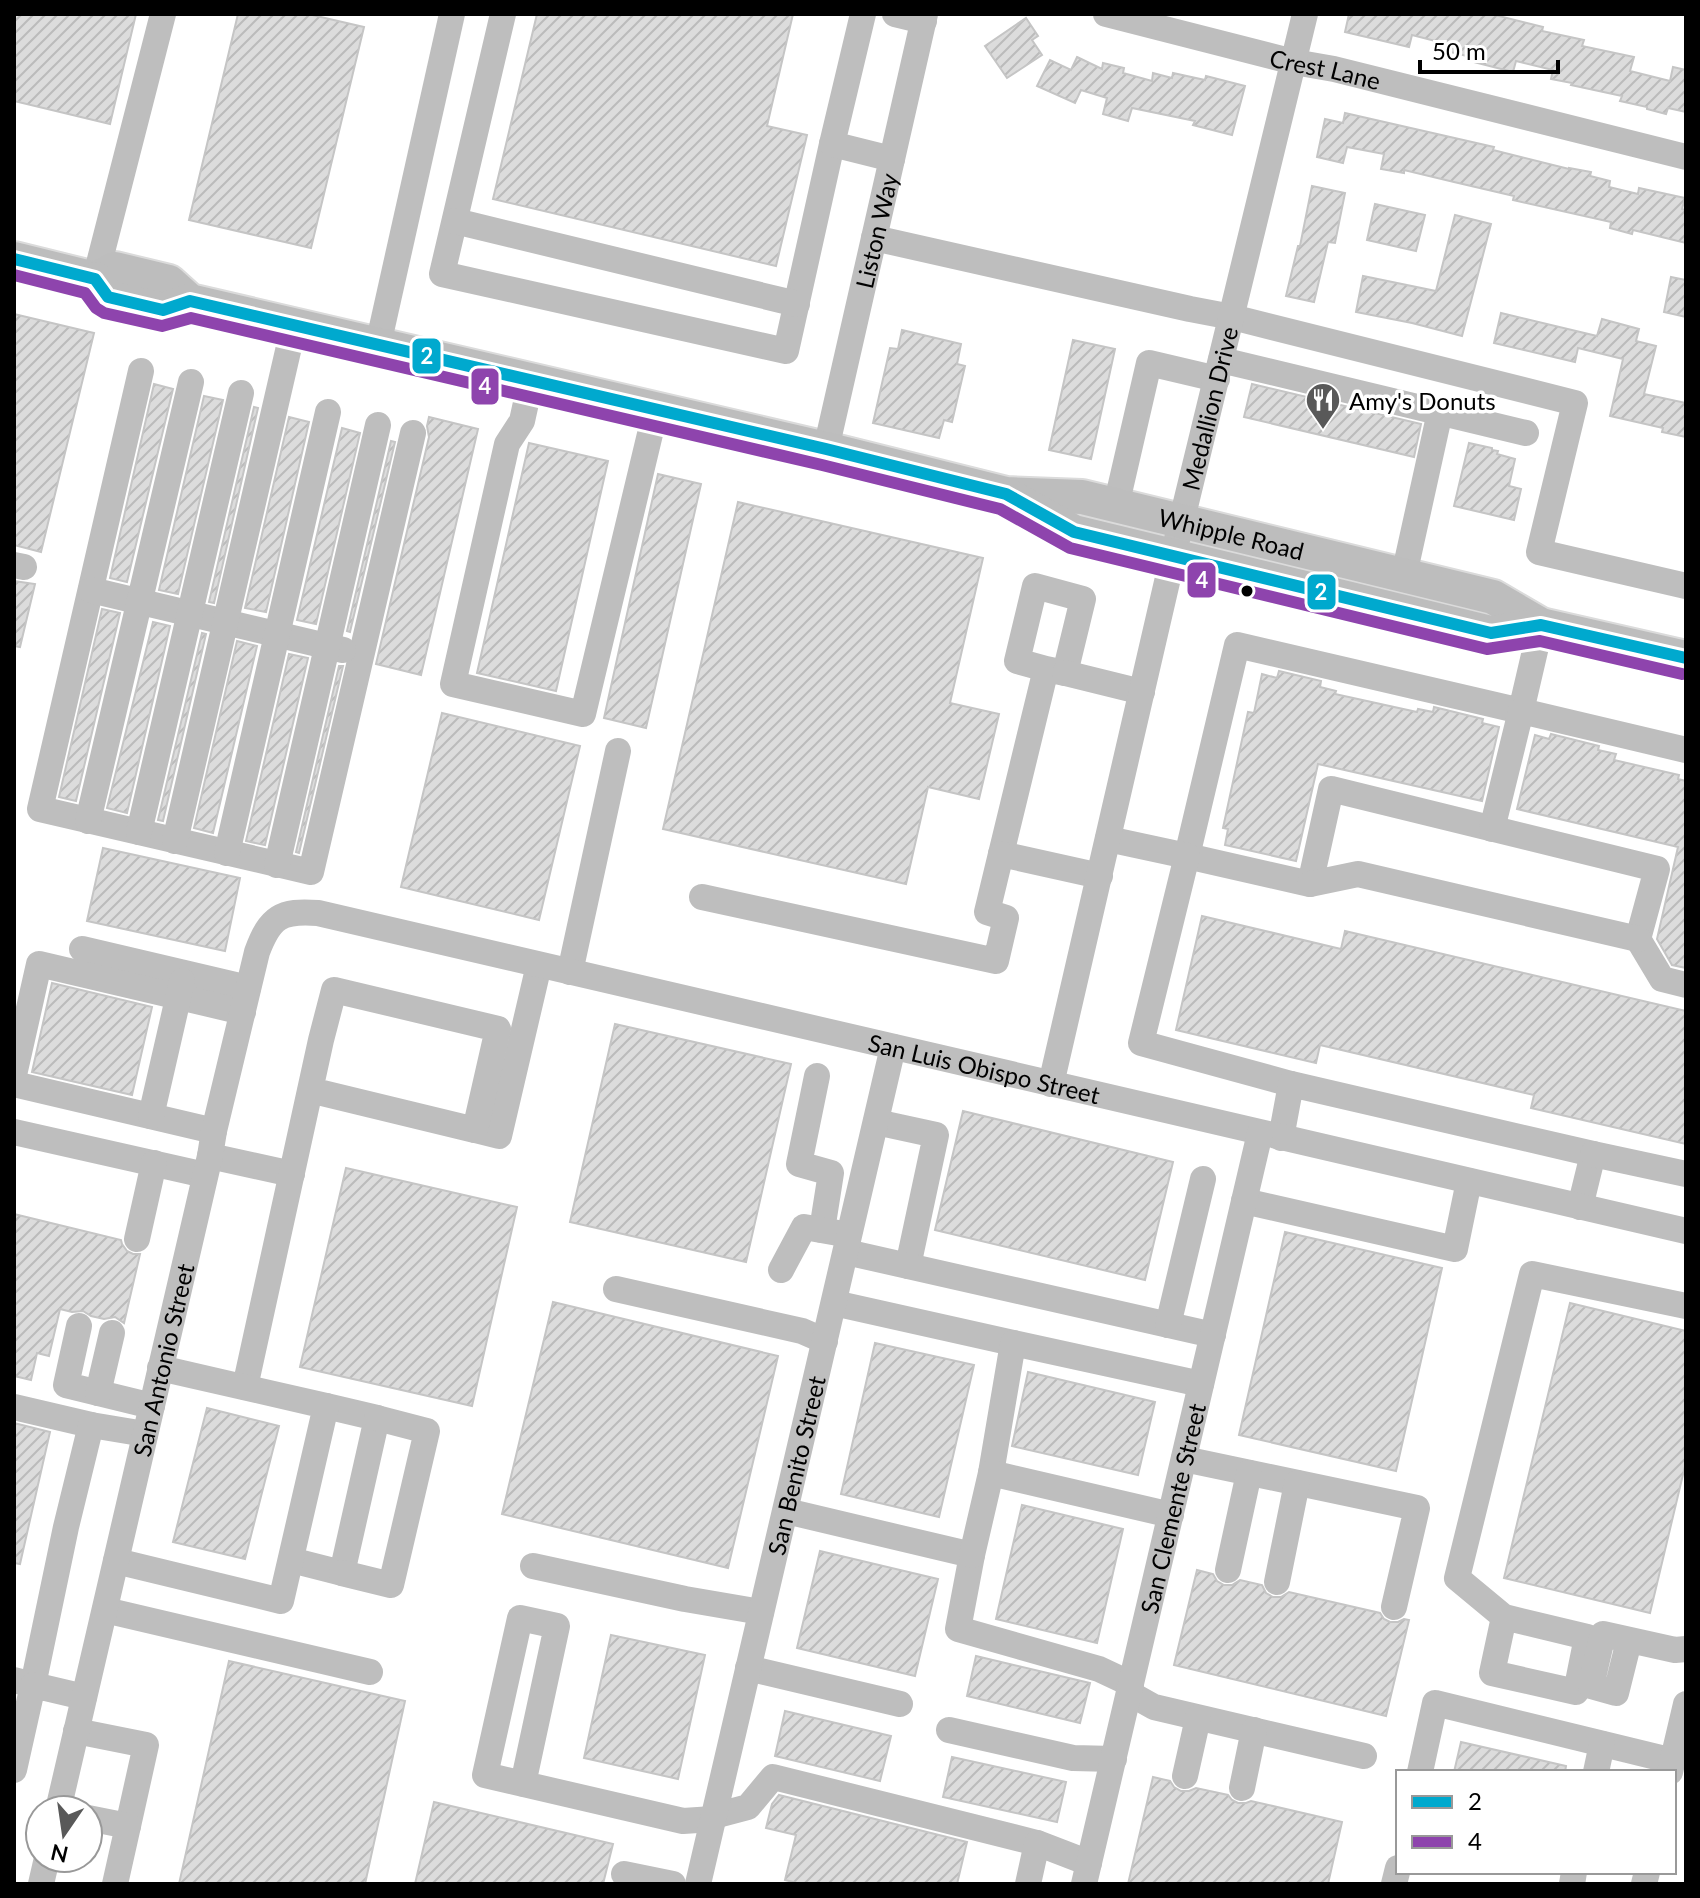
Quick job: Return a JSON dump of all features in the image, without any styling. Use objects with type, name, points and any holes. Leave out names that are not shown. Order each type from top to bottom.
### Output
[{"type":"main road","name":"Whipple Road","points":[[14,259],[95,279],[115,269],[169,282],[190,301],[1006,494],[1082,497],[1493,597],[1541,625],[1686,658]]},
{"type":"main road","name":"Whipple Road","points":[[1006,494],[1074,532],[1491,633],[1541,625]]},
{"type":"street","points":[[95,279],[163,14]]},
{"type":"street","points":[[378,345],[452,14]]},
{"type":"street","points":[[503,14],[442,274],[786,351],[863,14]]},
{"type":"street","points":[[895,14],[924,17]]},
{"type":"street","name":"Crest Lane","points":[[1106,14],[1686,157]]},
{"type":"street","name":"Medallion Drive","points":[[1051,1084],[1181,522],[1305,14]]},
{"type":"street","name":"Liston Way","points":[[826,449],[924,17]]},
{"type":"street","points":[[832,144],[892,159]]},
{"type":"street","points":[[455,221],[797,304]]},
{"type":"street","points":[[874,238],[1232,317],[1575,403],[1539,552],[1686,586]]},
{"type":"street","points":[[175,841],[294,325]]},
{"type":"street","points":[[1116,506],[1149,363],[1219,369],[1440,412],[1526,433]]},
{"type":"street","points":[[141,371],[40,809],[277,865],[311,872],[413,433]]},
{"type":"street","points":[[531,380],[522,421],[507,444],[453,684],[583,714],[656,409]]},
{"type":"street","points":[[88,821],[191,382]]},
{"type":"street","points":[[139,832],[241,393]]},
{"type":"street","points":[[227,853],[328,412]]},
{"type":"street","points":[[1404,575],[1440,412]]},
{"type":"street","points":[[277,865],[378,425]]},
{"type":"street","points":[[91,590],[362,654]]},
{"type":"street","points":[[1492,829],[1541,625]]},
{"type":"street","points":[[1686,750],[1237,645],[1141,1043],[1291,1084],[1686,1174]]},
{"type":"street","points":[[702,897],[996,961],[1006,918],[987,912],[1001,854],[1056,671],[1142,692]]},
{"type":"street","points":[[570,972],[618,751]]},
{"type":"street","points":[[1310,884],[1331,789],[1657,869],[1638,939]]},
{"type":"street","points":[[1108,839],[1310,884],[1358,874],[1638,939],[1662,979],[1686,985]]},
{"type":"street","points":[[1001,854],[1100,876]]},
{"type":"street","name":"San Luis Obispo Street","points":[[280,916],[298,911],[318,913],[1686,1231]]},
{"type":"street","name":"San Antonio Street","points":[[62,1794],[257,952],[265,930],[280,916]]},
{"type":"street","points":[[82,949],[181,985]]},
{"type":"street","points":[[14,1075],[39,964],[181,985],[246,1000]]},
{"type":"street","points":[[310,1090],[499,1136],[539,965]]},
{"type":"street","points":[[151,1116],[181,985]]},
{"type":"street","points":[[245,1387],[334,990],[498,1029],[475,1130]]},
{"type":"street","name":"San Benito Street","points":[[698,1884],[893,1047]]},
{"type":"street","points":[[817,1076],[799,1164],[831,1173],[822,1230]]},
{"type":"street","points":[[14,1084],[151,1116],[210,1154],[292,1174]]},
{"type":"street","name":"San Clemente Street","points":[[1087,1874],[1242,1209],[1291,1084]]},
{"type":"street","points":[[876,1122],[936,1135],[908,1266]]},
{"type":"street","points":[[14,1132],[154,1163],[210,1154]]},
{"type":"street","points":[[1580,1207],[1593,1154]]},
{"type":"street","points":[[137,1239],[154,1163]]},
{"type":"street","points":[[1168,1325],[1203,1179]]},
{"type":"street","points":[[1197,1206],[1242,1209],[1455,1249],[1469,1181]]},
{"type":"street","points":[[781,1270],[804,1227],[822,1230],[848,1244],[908,1266],[1213,1335]]},
{"type":"street","points":[[1504,1617],[1457,1578],[1532,1274],[1686,1306]]},
{"type":"street","points":[[616,1289],[802,1331],[825,1341]]},
{"type":"street","points":[[834,1303],[1201,1384]]},
{"type":"street","points":[[79,1326],[66,1385],[152,1406]]},
{"type":"street","points":[[98,1393],[112,1333]]},
{"type":"street","points":[[1013,1343],[991,1473],[958,1629],[1099,1669],[1154,1707],[1364,1756]]},
{"type":"street","points":[[160,1368],[427,1431],[391,1585],[291,1560]]},
{"type":"street","points":[[116,1561],[281,1601],[326,1406]]},
{"type":"street","points":[[14,1407],[145,1434]]},
{"type":"street","points":[[342,1573],[377,1418]]},
{"type":"street","points":[[14,1770],[23,1682],[91,1425]]},
{"type":"street","points":[[1184,1459],[1417,1508],[1394,1607]]},
{"type":"street","points":[[991,1473],[1171,1515]]},
{"type":"street","points":[[1228,1570],[1249,1473]]},
{"type":"street","points":[[1277,1582],[1297,1483]]},
{"type":"street","points":[[786,1511],[972,1555]]},
{"type":"street","points":[[533,1566],[761,1612]]},
{"type":"street","points":[[105,1610],[370,1672]]},
{"type":"street","points":[[523,1784],[557,1626],[520,1618],[485,1775],[523,1784],[683,1821],[714,1817],[748,1807],[773,1777],[1037,1843],[1087,1874]]},
{"type":"street","points":[[1629,1641],[1675,1650],[1686,1649]]},
{"type":"street","points":[[748,1668],[900,1704]]},
{"type":"street","points":[[23,1682],[84,1697]]},
{"type":"street","points":[[1420,1770],[1435,1703],[1602,1744],[1671,1767],[1686,1704]]},
{"type":"street","points":[[1185,1776],[1198,1718]]},
{"type":"street","points":[[949,1730],[1073,1758],[1114,1759]]},
{"type":"street","points":[[1242,1788],[1254,1730]]},
{"type":"street","points":[[76,1731],[146,1745],[115,1884]]},
{"type":"street","points":[[1596,1770],[1602,1744]]},
{"type":"street","points":[[104,1821],[128,1826]]},
{"type":"street","points":[[1028,1884],[1037,1843]]},
{"type":"street","points":[[624,1874],[673,1884]]},
{"type":"building","points":[[14,14],[136,14],[110,124],[14,101]]},
{"type":"building","points":[[238,14],[308,14],[364,27],[311,248],[189,220]]},
{"type":"building","points":[[537,14],[793,14],[767,126],[807,135],[776,266],[493,199]]},
{"type":"building","points":[[1349,14],[1491,14],[1543,27],[1542,31],[1584,40],[1582,46],[1634,57],[1630,71],[1670,81],[1673,67],[1686,70],[1686,112],[1668,108],[1666,114],[1620,101],[1622,96],[1551,79],[1553,70],[1516,61],[1513,72],[1466,60],[1467,56],[1446,51],[1447,44],[1412,35],[1409,47],[1345,32]]},
{"type":"building","points":[[1026,18],[1038,36],[1032,40],[1042,55],[1007,78],[985,46]]},
{"type":"building","points":[[1077,57],[1102,69],[1103,63],[1124,68],[1123,73],[1152,81],[1153,73],[1172,78],[1173,73],[1205,80],[1206,76],[1245,86],[1232,135],[1193,125],[1195,121],[1132,108],[1128,121],[1103,114],[1107,98],[1081,90],[1075,103],[1037,86],[1050,60],[1071,70]]},
{"type":"building","points":[[1345,113],[1591,172],[1590,176],[1610,181],[1609,187],[1638,194],[1639,188],[1685,198],[1682,209],[1686,210],[1686,243],[1633,230],[1632,234],[1610,228],[1611,222],[1513,200],[1514,196],[1404,170],[1404,173],[1381,169],[1384,154],[1347,147],[1343,163],[1317,157],[1325,119],[1343,123]]},
{"type":"building","points":[[1312,186],[1345,193],[1335,243],[1328,242],[1314,302],[1286,296]]},
{"type":"building","points":[[1375,204],[1425,215],[1416,251],[1367,240]]},
{"type":"building","points":[[1455,215],[1491,224],[1462,336],[1356,312],[1363,276],[1436,291]]},
{"type":"building","points":[[1671,277],[1686,280],[1686,317],[1664,312]]},
{"type":"building","points":[[1501,313],[1597,336],[1602,319],[1639,329],[1636,341],[1656,346],[1644,394],[1686,403],[1686,437],[1662,432],[1663,428],[1610,416],[1623,359],[1578,348],[1575,362],[1494,343]]},
{"type":"building","points":[[14,314],[94,333],[41,552],[14,545]]},
{"type":"building","points":[[902,330],[961,344],[957,364],[965,366],[952,422],[944,420],[939,438],[873,423],[890,348],[898,349]]},
{"type":"building","points":[[1073,340],[1115,349],[1091,459],[1049,450]]},
{"type":"building","points":[[154,384],[173,389],[127,582],[110,578]]},
{"type":"building","points":[[1252,384],[1421,424],[1414,457],[1244,417]]},
{"type":"building","points":[[204,396],[223,400],[178,594],[159,590]]},
{"type":"building","points":[[254,407],[258,408],[214,603],[209,602]]},
{"type":"building","points":[[289,417],[309,422],[266,612],[245,608]]},
{"type":"building","points":[[429,417],[478,429],[421,675],[376,664],[429,437]]},
{"type":"building","points":[[342,428],[360,433],[316,624],[297,620]]},
{"type":"building","points":[[391,441],[395,442],[350,632],[347,631]]},
{"type":"building","points":[[529,443],[608,461],[556,691],[477,673]]},
{"type":"building","points":[[1469,443],[1492,448],[1498,451],[1497,454],[1515,459],[1509,486],[1521,489],[1514,520],[1454,506]]},
{"type":"building","points":[[658,474],[701,484],[646,728],[604,718]]},
{"type":"building","points":[[738,502],[983,558],[950,703],[999,714],[979,799],[928,787],[906,884],[663,829]]},
{"type":"building","points":[[14,581],[35,584],[20,647],[14,646]]},
{"type":"building","points":[[102,609],[120,613],[76,801],[59,797]]},
{"type":"building","points":[[153,622],[170,626],[127,813],[107,808]]},
{"type":"building","points":[[202,633],[206,634],[163,821],[158,820]]},
{"type":"building","points":[[237,641],[257,646],[213,833],[194,828]]},
{"type":"building","points":[[289,654],[308,658],[265,845],[246,841]]},
{"type":"building","points":[[339,666],[343,666],[299,853],[296,852]]},
{"type":"building","points":[[1279,671],[1321,681],[1320,687],[1336,691],[1335,694],[1417,712],[1418,709],[1433,712],[1434,707],[1483,719],[1482,723],[1499,727],[1482,801],[1318,764],[1296,861],[1225,845],[1228,829],[1223,828],[1248,712],[1254,713],[1262,674],[1277,678]]},
{"type":"building","points":[[442,713],[580,746],[539,920],[401,887]]},
{"type":"building","points":[[1551,734],[1599,746],[1598,750],[1616,754],[1614,760],[1679,775],[1678,779],[1686,781],[1686,968],[1672,965],[1657,939],[1678,847],[1517,809],[1535,735],[1549,739]]},
{"type":"building","points":[[103,848],[240,878],[225,951],[87,921]]},
{"type":"building","points":[[1202,916],[1341,949],[1345,931],[1686,1011],[1686,1144],[1531,1108],[1534,1095],[1320,1045],[1316,1063],[1176,1030]]},
{"type":"building","points":[[52,983],[152,1007],[132,1095],[32,1072]]},
{"type":"building","points":[[615,1024],[791,1064],[746,1262],[570,1222]]},
{"type":"building","points":[[963,1111],[1173,1162],[1145,1280],[935,1230]]},
{"type":"building","points":[[346,1168],[517,1207],[472,1406],[300,1367]]},
{"type":"building","points":[[14,1214],[121,1240],[127,1251],[140,1254],[124,1323],[115,1317],[104,1319],[83,1311],[60,1309],[49,1356],[37,1353],[31,1380],[14,1376]]},
{"type":"building","points":[[1285,1232],[1442,1268],[1396,1471],[1239,1435]]},
{"type":"building","points":[[553,1302],[778,1356],[728,1568],[502,1514]]},
{"type":"building","points":[[1570,1303],[1686,1331],[1686,1462],[1650,1613],[1504,1578]]},
{"type":"building","points":[[875,1343],[974,1365],[939,1517],[841,1494]]},
{"type":"building","points":[[1028,1372],[1155,1402],[1138,1475],[1012,1446]]},
{"type":"building","points":[[207,1408],[279,1426],[245,1559],[173,1542]]},
{"type":"building","points":[[14,1423],[50,1432],[20,1564],[14,1563]]},
{"type":"building","points":[[1022,1505],[1123,1529],[1097,1643],[996,1619]]},
{"type":"building","points":[[820,1551],[938,1579],[915,1676],[797,1648]]},
{"type":"building","points":[[1197,1570],[1213,1574],[1224,1585],[1240,1580],[1262,1585],[1266,1593],[1273,1597],[1289,1592],[1380,1613],[1390,1622],[1409,1620],[1386,1716],[1174,1665]]},
{"type":"building","points":[[611,1635],[705,1655],[678,1779],[584,1758]]},
{"type":"building","points":[[976,1656],[1090,1683],[1080,1723],[967,1696]]},
{"type":"building","points":[[229,1661],[405,1701],[365,1884],[179,1884]]},
{"type":"building","points":[[785,1711],[891,1736],[880,1781],[775,1756]]},
{"type":"building","points":[[1461,1742],[1566,1766],[1565,1770],[1454,1770]]},
{"type":"building","points":[[952,1757],[1066,1782],[1057,1822],[943,1797]]},
{"type":"building","points":[[1153,1777],[1170,1781],[1181,1791],[1196,1788],[1228,1795],[1238,1803],[1251,1801],[1342,1822],[1328,1884],[1128,1884]]},
{"type":"building","points":[[779,1795],[967,1842],[957,1884],[801,1884],[785,1880],[796,1835],[766,1828],[772,1804]]},
{"type":"building","points":[[434,1802],[613,1844],[603,1884],[415,1884]]},
{"type":"transit line","name":"2","points":[[14,259],[95,279],[108,297],[163,310],[190,301],[1006,494],[1074,532],[1491,633],[1541,625],[1686,658]]},
{"type":"transit line","name":"4","points":[[14,275],[85,293],[104,313],[162,326],[191,318],[1000,509],[1070,548],[1487,649],[1540,641],[1682,674]]},
{"type":"place","name":"Amy's Donuts","points":[[1323,431]]}]
